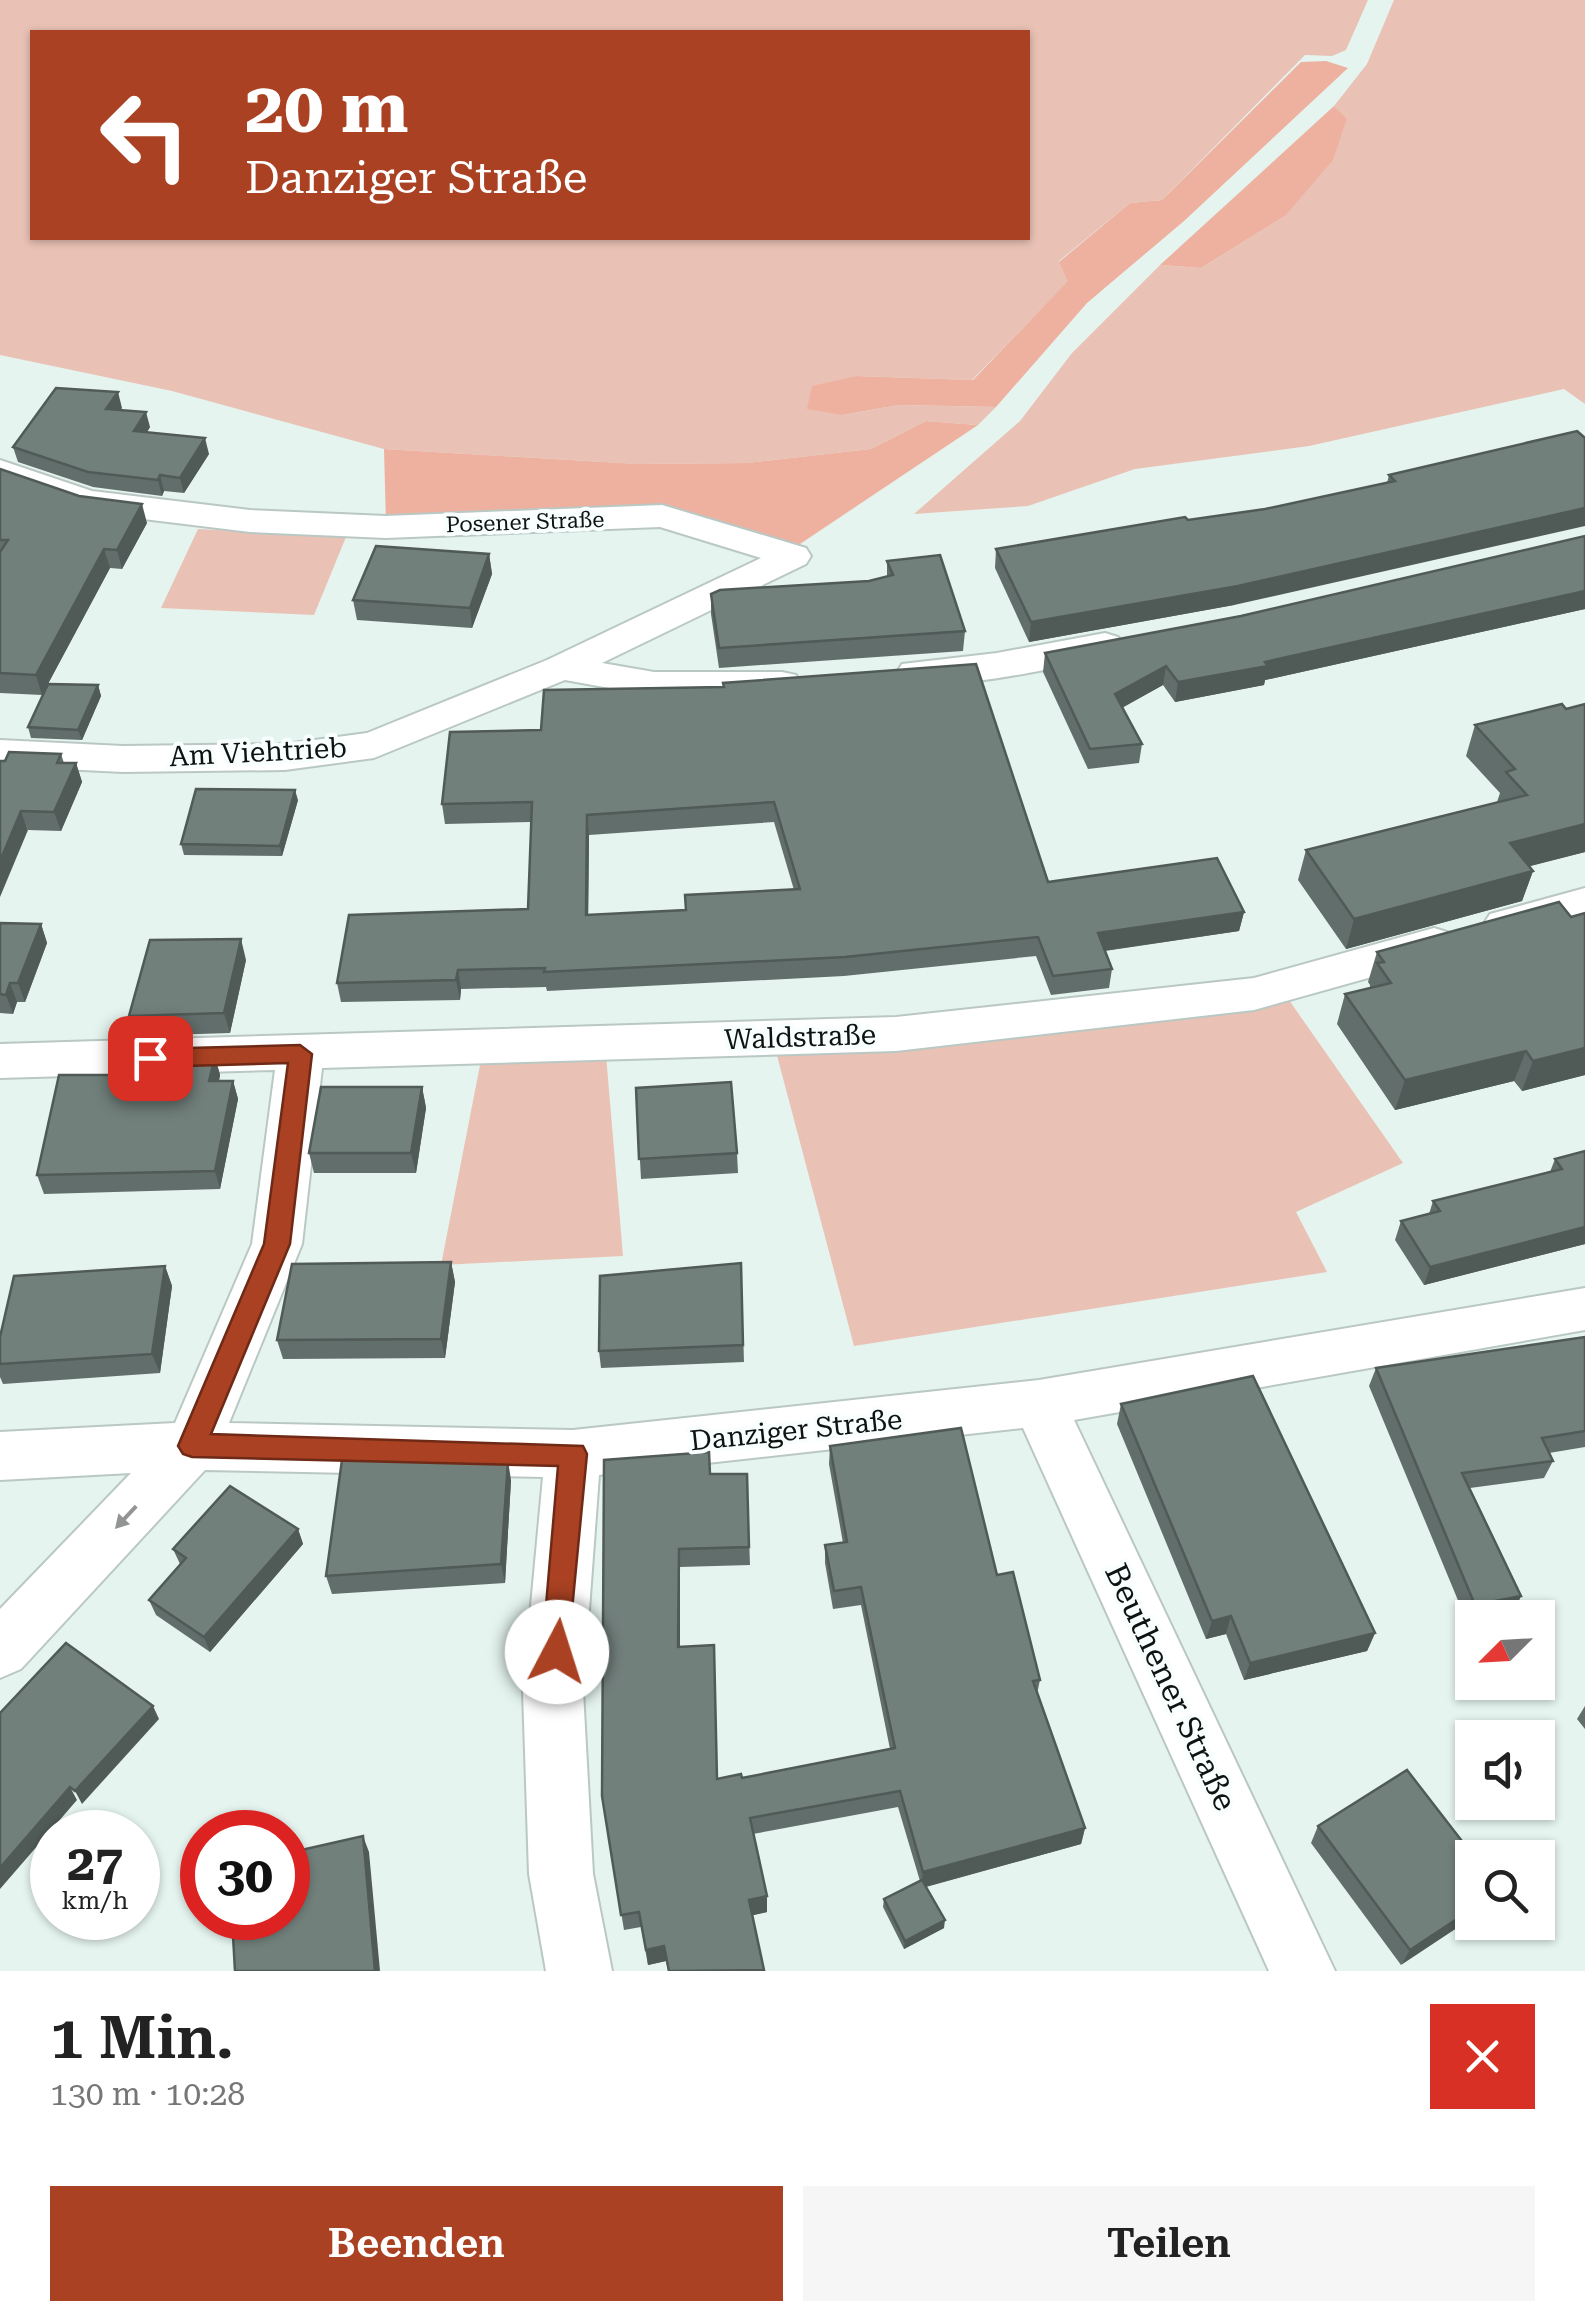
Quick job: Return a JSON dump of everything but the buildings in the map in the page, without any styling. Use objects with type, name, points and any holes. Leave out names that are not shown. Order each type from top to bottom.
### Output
[{"type":"street","name":"Posener Straße","points":[[0,470],[86,501],[250,521],[386,527],[662,516],[792,556],[561,668]]},
{"type":"street","points":[[888,674],[997,665],[1145,638]]},
{"type":"street","points":[[561,668],[654,684],[746,687],[816,680]]},
{"type":"street","name":"Am Viehtrieb","points":[[0,753],[123,758],[285,757],[374,745],[561,668]]},
{"type":"street","name":"Waldstraße","points":[[0,1060],[896,1034],[1254,994],[1585,902]]},
{"type":"street","points":[[0,1650],[192,1446],[277,1244],[300,1054]]},
{"type":"street","name":"Danziger Straße","points":[[0,1456],[192,1446],[573,1454],[1039,1403],[1585,1310]]},
{"type":"street","name":"Beuthener Straße","points":[[1039,1403],[1302,1971]]},
{"type":"street","points":[[573,1454],[554,1691],[561,1874],[578,1971]]},
{"type":"shaded area","points":[[0,0],[1368,0],[1346,50],[1332,56],[1305,55],[1162,200],[1130,203],[1059,261],[1069,281],[972,380],[857,376],[842,415],[899,405],[996,407],[978,425],[926,421],[871,449],[747,463],[638,464],[384,449],[172,391],[0,355]]},
{"type":"shaded area","points":[[1394,0],[1585,0],[1585,404],[1564,389],[1309,446],[1135,469],[1028,506],[914,514],[1020,421],[1072,353],[1160,265],[1201,268],[1285,216],[1347,118],[1334,106],[1367,64]]},
{"type":"shaded area","points":[[1326,61],[1348,68],[1184,221],[1087,303],[996,407],[899,405],[842,415],[807,409],[812,386],[857,376],[973,380],[1068,281],[1059,262],[1130,203],[1162,200],[1301,62]]},
{"type":"shaded area","points":[[1334,106],[1347,118],[1333,160],[1285,216],[1201,268],[1160,265]]},
{"type":"shaded area","points":[[926,421],[978,425],[791,550],[664,512],[386,524],[384,449],[638,464],[747,463],[871,449]]},
{"type":"shaded area","points":[[198,529],[346,537],[314,615],[161,608]]},
{"type":"shaded area","points":[[1284,993],[1403,1163],[1296,1212],[1327,1272],[854,1346],[775,1048]]},
{"type":"shaded area","points":[[606,1055],[623,1256],[441,1265],[481,1060]]},
{"type":"route","points":[[150,1058],[300,1054],[277,1244],[192,1446],[573,1454],[557,1652]]}]
